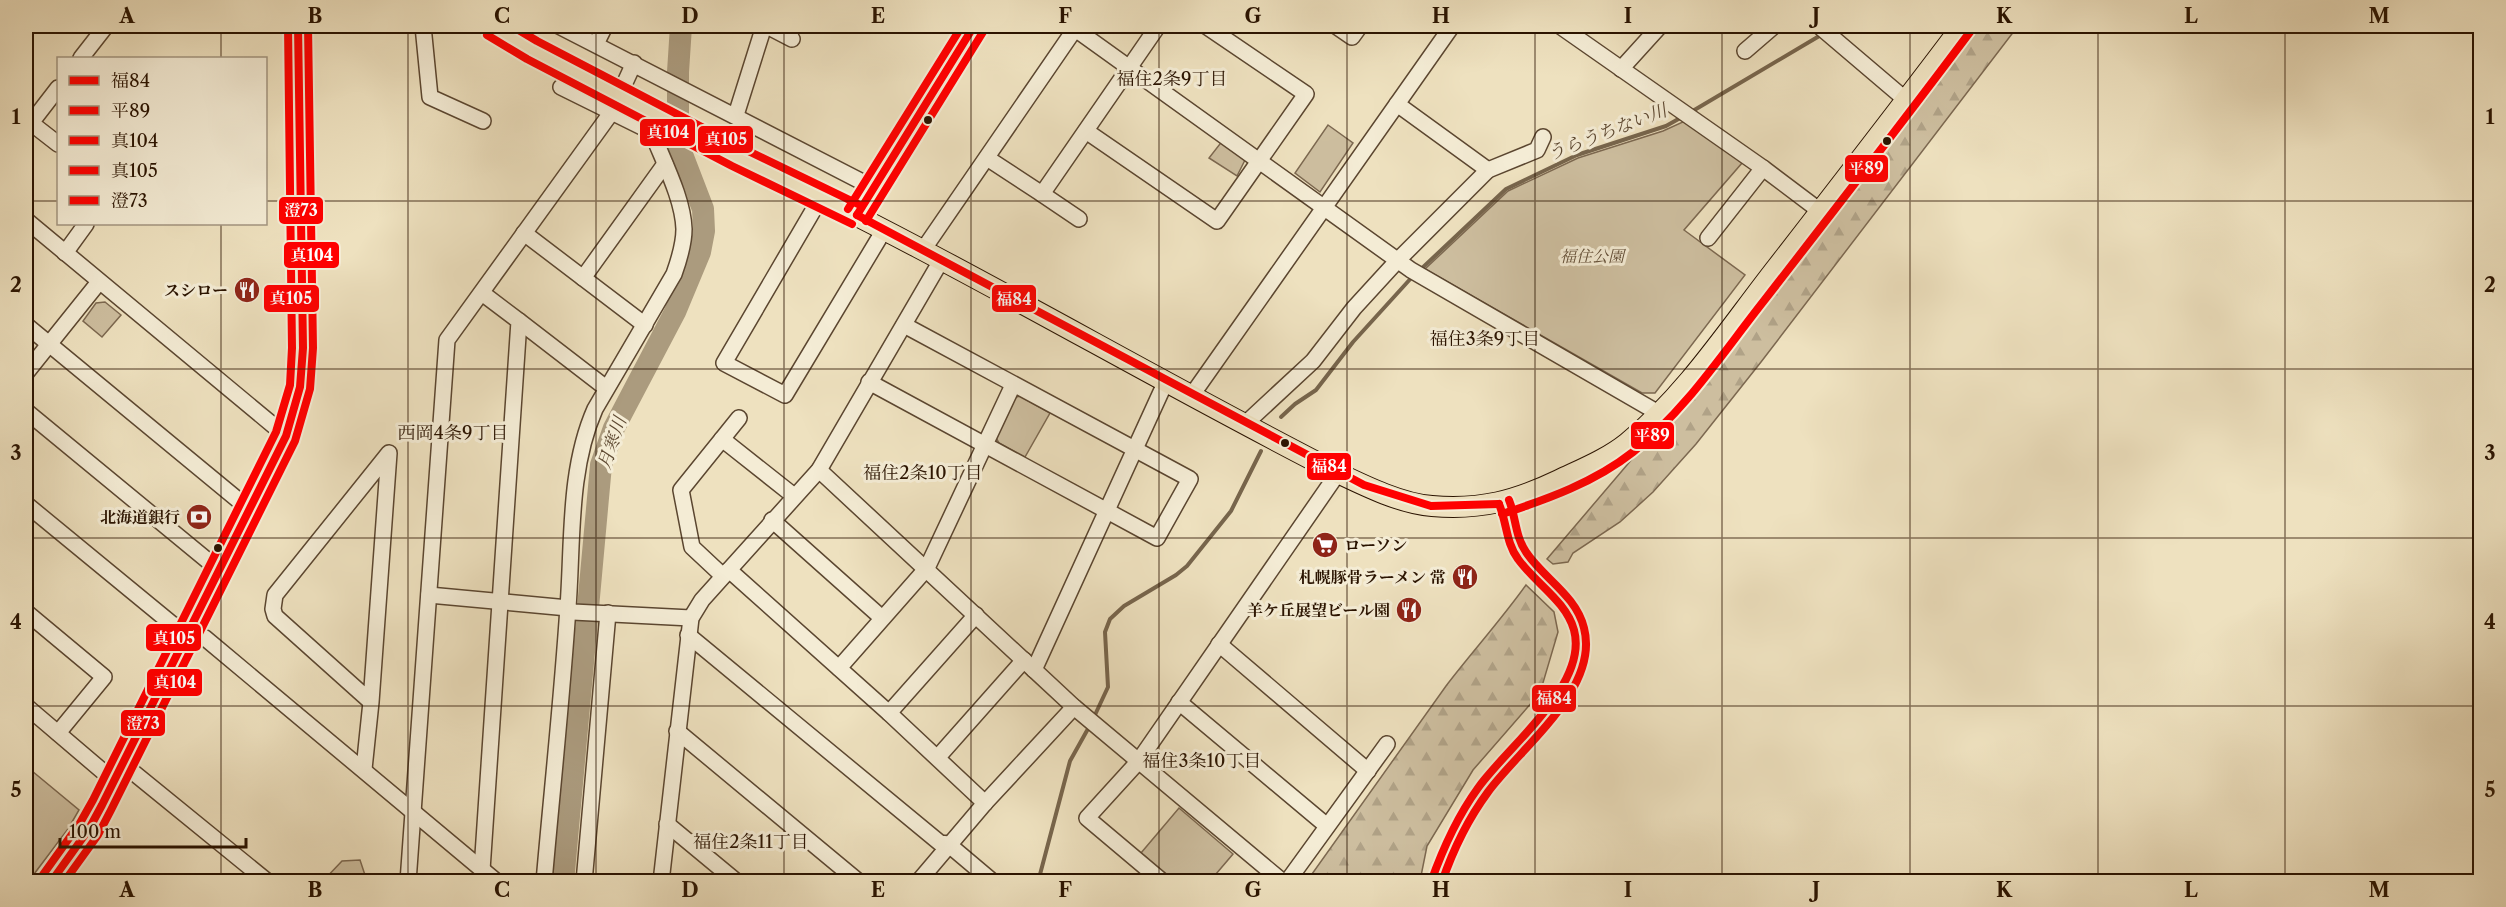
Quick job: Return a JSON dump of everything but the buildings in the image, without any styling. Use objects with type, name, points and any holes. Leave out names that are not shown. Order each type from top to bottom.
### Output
[{"type":"main road","points":[[51,882],[89,829],[286,436],[300,387],[303,348],[298,26]]},
{"type":"main road","points":[[493,26],[532,50],[737,157],[821,196],[942,259],[1338,473],[1364,485],[1431,506],[1499,504],[1531,493],[1594,464],[1625,444],[1659,414],[1691,378],[1962,26]]},
{"type":"street","points":[[82,57],[106,26]]},
{"type":"street","points":[[423,26],[430,97],[483,121]]},
{"type":"street","points":[[559,26],[736,115],[874,188]]},
{"type":"street","points":[[596,44],[605,26]]},
{"type":"street","points":[[736,115],[765,26],[792,39]]},
{"type":"street","points":[[857,215],[974,26]]},
{"type":"street","points":[[923,249],[987,158],[1074,26],[1417,274],[1659,414]]},
{"type":"street","points":[[1042,194],[1158,26]]},
{"type":"street","points":[[1086,131],[1217,222],[1261,162],[1306,94],[1206,26]]},
{"type":"street","points":[[1336,26],[1352,37],[1360,26]]},
{"type":"street","points":[[1192,395],[1452,26]]},
{"type":"street","points":[[1560,26],[1763,168],[1820,211]]},
{"type":"street","points":[[1621,69],[1660,26]]},
{"type":"street","points":[[1744,51],[1774,26]]},
{"type":"street","points":[[1825,30],[1906,100]]},
{"type":"street","points":[[408,882],[447,340],[611,113],[633,63]]},
{"type":"street","points":[[544,882],[571,610],[578,462],[585,432],[606,388],[674,274],[681,254],[684,228],[675,190],[651,132],[561,87]]},
{"type":"street","points":[[57,89],[28,121],[57,143]]},
{"type":"street","points":[[1396,104],[1488,170]]},
{"type":"street","points":[[1244,424],[1313,361],[1354,308],[1398,260],[1488,170],[1537,150],[1543,137]]},
{"type":"street","points":[[987,158],[1079,219]]},
{"type":"street","points":[[583,278],[665,164]]},
{"type":"street","points":[[1708,238],[1763,168]]},
{"type":"street","points":[[821,196],[724,363],[785,395],[884,230]]},
{"type":"street","points":[[26,220],[286,436]]},
{"type":"street","points":[[65,253],[85,225]]},
{"type":"street","points":[[524,233],[645,325]]},
{"type":"street","points":[[662,882],[691,618],[702,600],[819,470],[942,259]]},
{"type":"street","points":[[26,373],[99,282]]},
{"type":"street","points":[[482,293],[606,388]]},
{"type":"street","points":[[482,870],[519,321]]},
{"type":"street","points":[[26,325],[249,509]]},
{"type":"street","points":[[869,382],[1157,537],[1190,479],[904,325]]},
{"type":"street","points":[[938,757],[1029,665],[1166,381]]},
{"type":"street","points":[[839,668],[927,568],[1013,385]]},
{"type":"street","points":[[26,411],[219,570]]},
{"type":"street","points":[[739,418],[681,490],[692,547],[839,668],[938,757],[985,803]]},
{"type":"street","points":[[722,439],[794,496]]},
{"type":"street","points":[[364,769],[371,702],[388,453],[275,595],[273,602],[275,616],[371,702]]},
{"type":"street","points":[[819,470],[1098,728],[1285,882],[1387,744]]},
{"type":"street","points":[[1163,882],[1087,818],[1138,762],[1338,473]]},
{"type":"street","points":[[26,504],[172,624],[205,638],[413,809],[497,882]]},
{"type":"street","points":[[772,520],[882,618]]},
{"type":"street","points":[[429,595],[606,614],[691,618]]},
{"type":"street","points":[[26,612],[104,677],[58,733]]},
{"type":"street","points":[[584,882],[606,614]]},
{"type":"street","points":[[889,712],[976,615]]},
{"type":"street","points":[[688,635],[940,843],[948,844],[993,882]]},
{"type":"street","points":[[1219,645],[1368,771]]},
{"type":"street","points":[[1179,702],[1327,826]]},
{"type":"street","points":[[26,706],[58,733],[118,773],[263,880]]},
{"type":"street","points":[[918,882],[985,803],[1079,711]]},
{"type":"street","points":[[677,731],[859,882]]},
{"type":"street","points":[[667,824],[737,882]]},
{"type":"green space","points":[[1979,26],[2018,26],[1696,444],[1653,492],[1620,522],[1573,553],[1568,562],[1553,564],[1547,559],[1644,445],[1706,383],[1875,165]]},
{"type":"green space","name":"福住公園","points":[[1687,120],[1742,163],[1684,230],[1745,275],[1655,393],[1642,393],[1425,269],[1508,191],[1578,158],[1663,131]]},
{"type":"green space","points":[[1328,125],[1353,143],[1320,192],[1295,173]]},
{"type":"green space","points":[[1223,140],[1245,160],[1237,176],[1209,158]]},
{"type":"green space","points":[[105,302],[121,315],[102,337],[83,321],[96,303]]},
{"type":"green space","points":[[1020,396],[1050,413],[1025,457],[999,443],[996,438],[1014,398]]},
{"type":"green space","points":[[1526,585],[1554,612],[1558,632],[1540,693],[1473,770],[1427,846],[1420,881],[1307,881],[1446,686]]},
{"type":"green space","points":[[26,766],[79,810],[68,829],[28,882],[26,881]]},
{"type":"green space","points":[[1179,808],[1233,854],[1210,881],[1174,882],[1141,853]]},
{"type":"green space","points":[[360,860],[365,875],[364,881],[323,881],[342,861]]},
{"type":"waterway","name":"月寒川","points":[[563,882],[601,465],[614,428],[675,312],[700,252],[704,231],[703,209],[678,144],[678,72],[681,26]]},
{"type":"waterway","name":"うらうちない川","points":[[1830,30],[1838,26]]},
{"type":"waterway","name":"うらうちない川","points":[[1691,112],[1821,35]]},
{"type":"waterway","name":"うらうちない川","points":[[1419,271],[1506,189],[1577,155],[1666,126],[1682,117]]},
{"type":"waterway","name":"うらうちない川","points":[[1281,417],[1316,390],[1353,342],[1413,276]]},
{"type":"waterway","name":"うらうちない川","points":[[1094,717],[1108,687],[1105,632],[1110,619],[1124,606],[1187,566],[1231,511],[1261,451]]},
{"type":"waterway","name":"うらうちない川","points":[[1038,882],[1070,761],[1089,727]]},
{"type":"transit line","name":"真105","points":[[42,876],[80,823],[93,800],[276,432],[290,385],[292,348],[288,26]]},
{"type":"transit line","name":"澄73","points":[[51,882],[89,829],[102,805],[286,436],[300,387],[303,348],[298,26]]},
{"type":"transit line","name":"真104","points":[[64,882],[98,835],[111,810],[295,441],[310,389],[313,348],[308,26]]},
{"type":"transit line","name":"真105","points":[[512,26],[742,148],[862,206]]},
{"type":"transit line","name":"真105","points":[[848,209],[962,26]]},
{"type":"transit line","name":"福84","points":[[857,215],[974,26]]},
{"type":"transit line","name":"真104","points":[[866,221],[983,32]]},
{"type":"transit line","name":"平89","points":[[1502,514],[1554,496],[1603,472],[1633,452],[1669,419],[1718,362],[1970,32]]},
{"type":"transit line","name":"真104","points":[[487,35],[527,59],[732,166],[852,224]]},
{"type":"transit line","name":"福84","points":[[857,215],[1364,485],[1431,506],[1499,504]]},
{"type":"transit line","name":"平89","points":[[1442,882],[1456,847],[1474,813],[1488,792],[1537,737],[1569,695],[1580,673],[1586,651],[1584,628],[1580,616],[1567,596],[1526,552],[1520,540],[1509,500]]},
{"type":"transit line","name":"福84","points":[[1431,882],[1440,857],[1463,810],[1491,772],[1558,694],[1569,672],[1575,651],[1574,630],[1570,620],[1557,601],[1525,568],[1514,553],[1499,504]]},
{"type":"place","name":"スシロー","points":[[247,290]]},
{"type":"place","name":"北海道銀行","points":[[199,517]]},
{"type":"place","name":"ローソン","points":[[1325,545]]},
{"type":"place","name":"札幌豚骨ラーメン 常","points":[[1465,577]]},
{"type":"place","name":"羊ケ丘展望ビール園","points":[[1409,610]]},
{"type":"district","name":"福住2条9丁目","points":[[1172,79]]},
{"type":"district","name":"福住3条9丁目","points":[[1485,339]]},
{"type":"district","name":"西岡4条9丁目","points":[[453,433]]},
{"type":"district","name":"福住2条10丁目","points":[[923,473]]},
{"type":"district","name":"福住3条10丁目","points":[[1202,761]]},
{"type":"district","name":"福住2条11丁目","points":[[751,842]]}]
